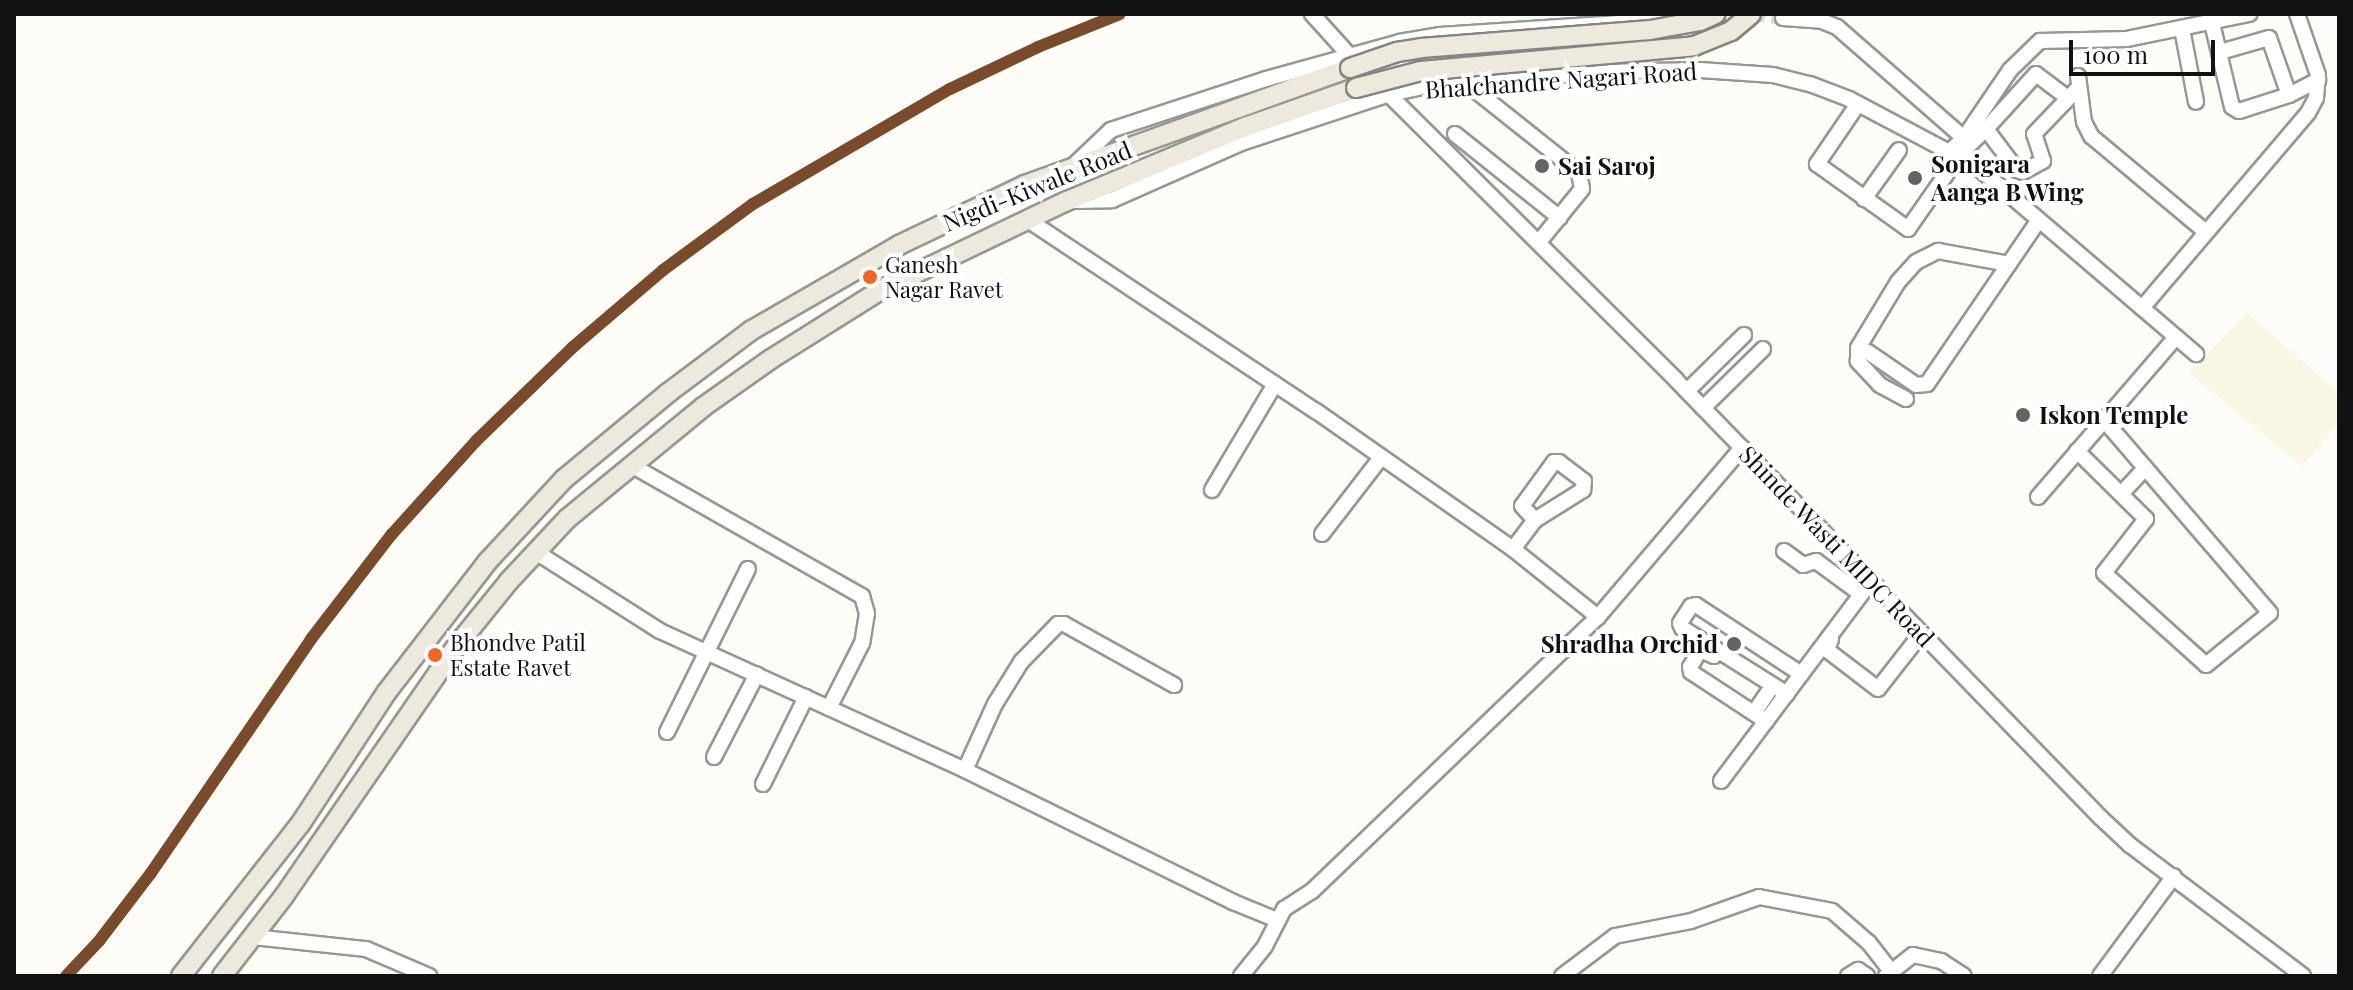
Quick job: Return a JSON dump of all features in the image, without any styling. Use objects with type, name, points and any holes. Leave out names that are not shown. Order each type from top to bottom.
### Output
[{"type":"main road","name":"Nigdi-Kiwale Road","points":[[181,976],[301,823],[386,693],[456,599],[522,522],[603,443],[752,330],[899,245],[1025,185],[1238,106],[1397,52],[1673,27],[1716,14]]},
{"type":"main road","name":"Nigdi-Kiwale Road","points":[[226,975],[458,644],[536,552],[568,518],[631,465],[771,359],[879,291],[1067,201],[1245,127],[1356,88],[1421,71],[1694,46],[1731,31],[1751,14]]},
{"type":"street","name":"Shinde Wasti MIDC Road","points":[[1312,14],[1349,55],[1687,391],[2101,818],[2303,976]]},
{"type":"street","points":[[1068,171],[1111,130],[1349,55],[1440,35],[1650,21],[1682,14]]},
{"type":"street","points":[[1858,104],[1817,164],[1908,229],[2010,70],[2040,41],[2105,41],[2249,14]]},
{"type":"street","points":[[2142,308],[2308,113],[2318,80],[2297,14]]},
{"type":"street","points":[[1783,18],[1822,21],[1837,27],[2038,221],[2196,354]]},
{"type":"street","points":[[2212,23],[2235,110],[2289,95],[2318,80]]},
{"type":"street","points":[[2182,29],[2196,102]]},
{"type":"street","points":[[2220,52],[2269,38],[2289,95]]},
{"type":"street","name":"Bhalchandre Nagari Road","points":[[1067,201],[1112,200],[1241,143],[1390,94],[1466,83],[1601,72],[1712,70],[1773,75],[1810,84],[1858,104],[1942,150],[1949,152],[1960,146]]},
{"type":"street","points":[[1960,146],[1986,129],[2036,74],[2075,86]]},
{"type":"street","points":[[1466,83],[1579,173],[1582,189],[1539,242]]},
{"type":"street","points":[[2075,86],[2084,122],[2099,145],[2206,232]]},
{"type":"street","points":[[1986,129],[2023,172],[2043,161],[2034,134],[2075,86]]},
{"type":"street","points":[[1455,134],[1560,218]]},
{"type":"street","points":[[1864,199],[1899,150]]},
{"type":"street","points":[[1028,220],[1275,384],[1513,549],[1598,617]]},
{"type":"street","points":[[1868,352],[1922,387],[2038,221]]},
{"type":"street","points":[[1906,399],[1880,385],[1858,361],[1858,348],[1898,282],[1916,262],[1938,251],[2009,264]]},
{"type":"street","points":[[1687,391],[1744,335]]},
{"type":"street","points":[[2038,497],[2176,337]]},
{"type":"street","points":[[1703,408],[1763,349]]},
{"type":"street","points":[[1699,380],[1715,396]]},
{"type":"street","points":[[1212,490],[1275,384]]},
{"type":"street","points":[[2077,451],[2146,519],[2104,573],[2206,665],[2270,613],[2104,420]]},
{"type":"street","points":[[1241,976],[1265,946],[1284,909],[1312,891],[1598,617],[1742,448]]},
{"type":"street","points":[[1322,534],[1380,459]]},
{"type":"street","points":[[1513,549],[1535,520],[1584,488],[1584,481],[1557,461],[1522,506],[1535,520]]},
{"type":"street","points":[[631,465],[862,596],[867,613],[862,643],[829,708]]},
{"type":"street","points":[[2121,494],[2145,468]]},
{"type":"street","points":[[1784,551],[1803,565],[1816,561],[1861,594]]},
{"type":"street","points":[[536,552],[660,631],[965,770],[1247,909],[1277,920]]},
{"type":"street","points":[[667,732],[748,569]]},
{"type":"street","points":[[1777,693],[1801,674],[1861,594],[1873,583]]},
{"type":"street","points":[[1873,583],[1827,644],[1827,650],[1878,689],[1921,634]]},
{"type":"street","points":[[1777,693],[1682,628],[1680,623],[1691,606],[1696,605],[1801,674]]},
{"type":"street","points":[[965,770],[995,704],[1021,662],[1058,624],[1064,624],[1174,685]]},
{"type":"street","points":[[1760,717],[1691,672],[1690,667],[1700,650],[1777,693]]},
{"type":"street","points":[[1721,781],[1777,693],[1787,664]]},
{"type":"street","points":[[714,757],[757,674]]},
{"type":"street","points":[[763,784],[806,697]]},
{"type":"street","points":[[2100,976],[2174,876]]},
{"type":"street","points":[[1562,976],[1615,936],[1691,921],[1759,897],[1832,911],[1869,943],[1889,973],[1913,955],[1941,961],[1964,976]]},
{"type":"street","points":[[253,937],[366,949],[429,976]]},
{"type":"street","points":[[1848,976],[1858,970],[1867,976]]},
{"type":"shaded area","points":[[2247,313],[2339,393],[2339,423],[2302,466],[2189,373]]},
{"type":"tunnel","points":[[1751,14],[1783,18]]},
{"type":"transit line","points":[[66,976],[99,941],[151,873],[311,639],[392,534],[477,440],[573,347],[663,270],[753,204],[950,89],[1038,47],[1120,14]]},
{"type":"place","name":"Sai Saroj","points":[[1542,166]]},
{"type":"place","name":"Sonigara Aanga B Wing","points":[[1915,178]]},
{"type":"place","name":"Ganesh Nagar Ravet","points":[[870,277]]},
{"type":"place","name":"Iskon Temple","points":[[2023,415]]},
{"type":"place","name":"Shradha Orchid","points":[[1734,644]]},
{"type":"place","name":"Bhondve Patil Estate Ravet","points":[[435,655]]}]
